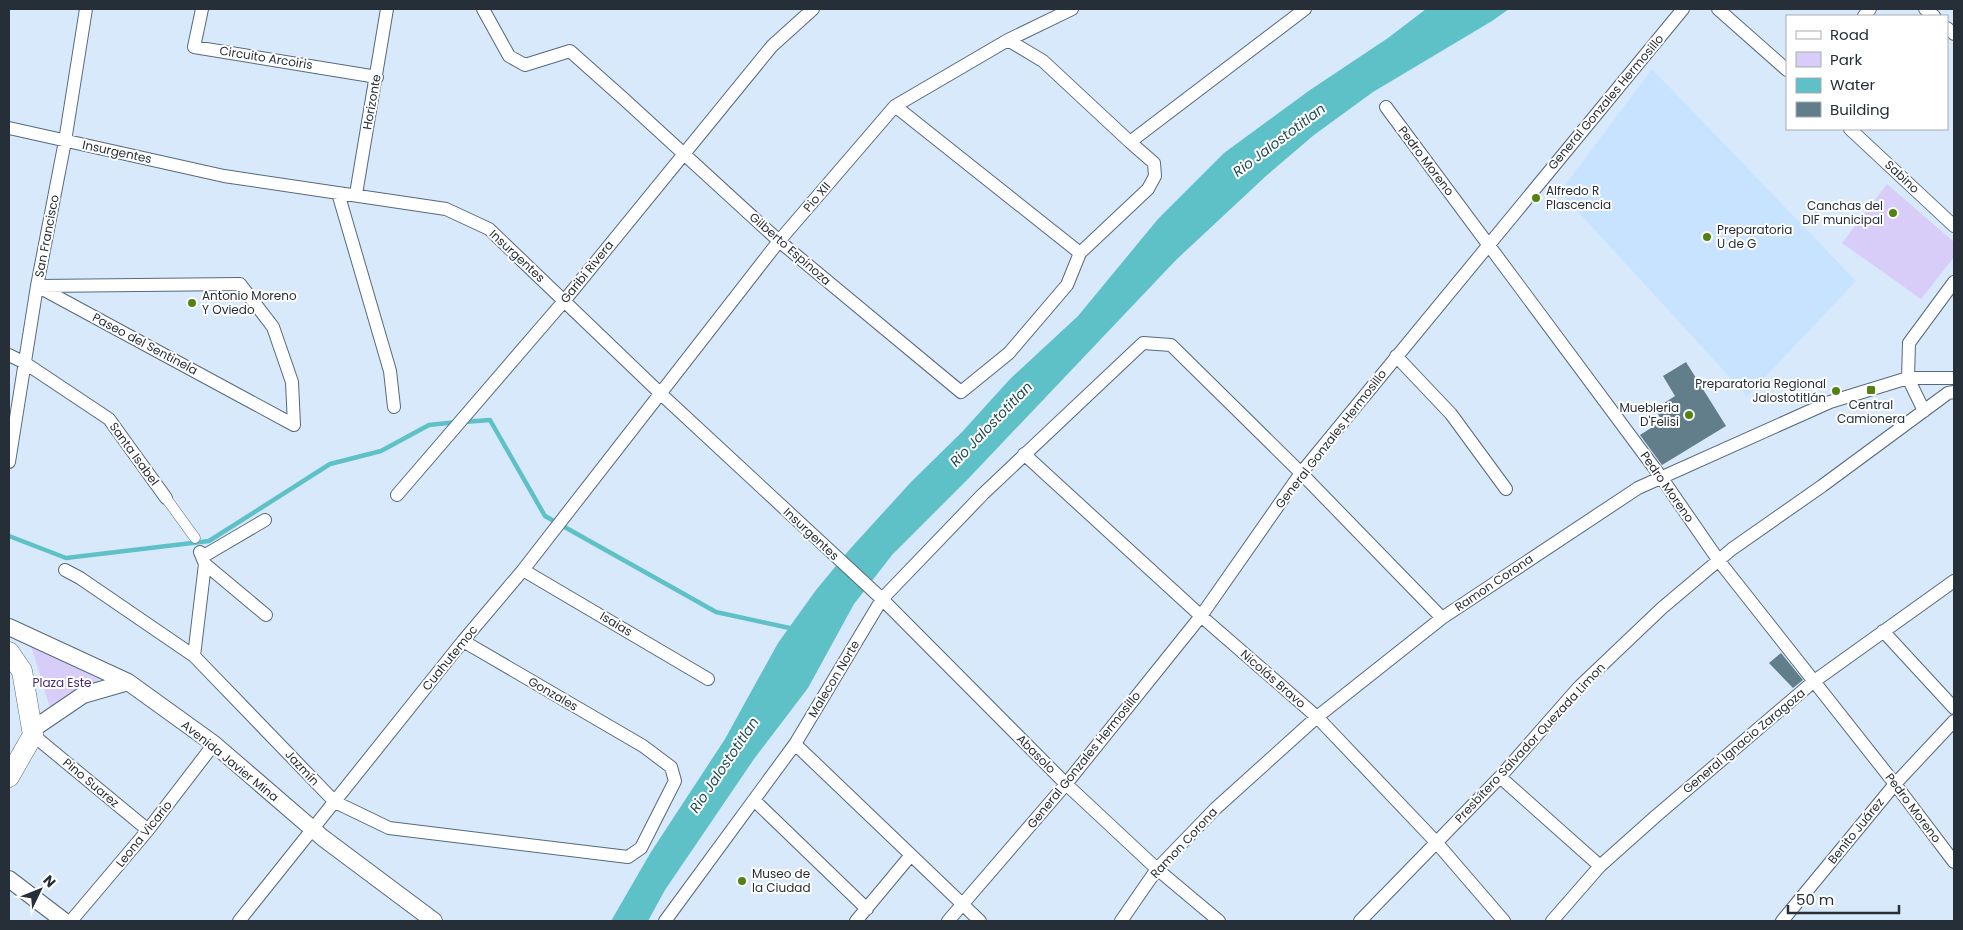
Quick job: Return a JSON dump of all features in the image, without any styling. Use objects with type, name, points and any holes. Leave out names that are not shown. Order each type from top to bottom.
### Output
[{"type":"main road","points":[[9,652],[22,671],[33,732],[16,757],[9,777]]},
{"type":"street","name":"San Francisco","points":[[9,462],[37,286],[65,141],[86,9]]},
{"type":"street","name":"Circuito Arcoiris","points":[[202,9],[194,46],[377,76]]},
{"type":"street","name":"Horizonte","points":[[356,194],[387,9]]},
{"type":"street","name":"Gilberto Espinoza","points":[[483,9],[508,56],[525,66],[570,51],[779,241],[961,392],[1009,353],[1067,285],[1080,254]]},
{"type":"street","name":"Garibi Rivera","points":[[397,495],[564,301],[772,46],[813,9]]},
{"type":"street","name":"Pio XII","points":[[661,394],[779,241],[895,106],[1008,40],[1072,9]]},
{"type":"street","points":[[1130,142],[1305,9]]},
{"type":"street","name":"General Gonzales Hermosillo","points":[[948,921],[1066,784],[1201,616],[1301,473],[1683,9]]},
{"type":"street","points":[[1718,9],[1786,69]]},
{"type":"street","points":[[895,106],[1080,254],[1148,189],[1155,176],[1154,163],[1044,61],[1008,40]]},
{"type":"street","name":"Pedro Moreno","points":[[1386,108],[1661,477],[1719,561],[1954,862]]},
{"type":"street","name":"Insurgentes","points":[[9,128],[224,176],[356,194],[446,209],[490,229],[661,394],[882,599]]},
{"type":"street","name":"Sabino","points":[[1851,130],[1954,226]]},
{"type":"street","points":[[338,193],[390,371],[394,407]]},
{"type":"street","points":[[1924,411],[1908,378],[1909,343],[1954,282]]},
{"type":"street","name":"Paseo del Sentinela","points":[[240,284],[273,327],[292,382],[294,425],[140,341],[37,286],[240,284]]},
{"type":"street","name":"Malecon Norte","points":[[665,921],[795,744],[882,599],[983,494],[1143,343],[1171,345],[1301,473],[1442,618]]},
{"type":"street","name":"Santa Isabel","points":[[9,355],[25,363],[109,419],[194,538]]},
{"type":"street","points":[[1396,356],[1451,414],[1506,488]]},
{"type":"street","name":"Ramon Corona","points":[[1121,921],[1157,869],[1216,809],[1317,717],[1442,618],[1638,488],[1830,402],[1908,378],[1952,378]]},
{"type":"street","name":"Presbítero Salvador Quezada Limon","points":[[1360,921],[1500,777],[1579,687],[1662,608],[1719,561],[1951,393]]},
{"type":"street","name":"Cuahutemoc","points":[[239,921],[463,641],[523,570],[661,394]]},
{"type":"street","name":"Nicolás Bravo","points":[[1024,454],[1201,616],[1317,717],[1436,842],[1504,921]]},
{"type":"street","points":[[202,558],[265,520]]},
{"type":"street","points":[[202,558],[266,615]]},
{"type":"street","points":[[194,656],[202,558]]},
{"type":"street","name":"Jazmín","points":[[65,570],[80,578],[194,656],[335,802],[388,828],[591,853]]},
{"type":"street","name":"Isaias","points":[[523,570],[708,679]]},
{"type":"street","name":"General Ignacio Zaragoza","points":[[1552,921],[1600,866],[1813,682],[1954,581]]},
{"type":"street","name":"Abasolo","points":[[882,599],[1066,784],[1157,869],[1219,921]]},
{"type":"street","name":"Avenida Javier Mina","points":[[9,627],[128,682],[214,744],[313,829],[434,921]]},
{"type":"street","points":[[1884,631],[1954,708]]},
{"type":"street","name":"Gonzales","points":[[463,641],[643,746],[671,767],[675,780],[641,848],[628,857],[591,853]]},
{"type":"street","points":[[33,732],[84,695],[128,682]]},
{"type":"street","name":"Benito Juárez","points":[[1782,921],[1895,784],[1954,722]]},
{"type":"street","name":"Pino Suarez","points":[[33,732],[148,830]]},
{"type":"street","name":"Leona Vicario","points":[[72,921],[148,830],[214,744]]},
{"type":"street","points":[[795,744],[980,921]]},
{"type":"street","points":[[1500,777],[1600,866]]},
{"type":"street","points":[[754,800],[867,909]]},
{"type":"street","points":[[856,921],[911,855]]},
{"type":"street","points":[[9,879],[64,921]]},
{"type":"shaded area","name":"Preparatoria U de G","points":[[1652,69],[1856,281],[1747,396],[1560,192]]},
{"type":"green space","name":"Canchas del DIF municipal","points":[[1887,184],[1954,242],[1954,257],[1921,299],[1842,243]]},
{"type":"green space","name":"Plaza Este","points":[[31,646],[100,680],[51,711]]},
{"type":"water","name":"Rio Jalostotitlan","points":[[1426,9],[1509,9],[1373,92],[1314,135],[1266,176],[1176,260],[968,479],[892,555],[854,604],[808,688],[754,759],[665,890],[648,921],[611,921],[651,852],[725,739],[778,643],[816,590],[850,549],[1010,379],[1078,316],[1158,219],[1224,153],[1310,90],[1388,38]]},
{"type":"building","name":"Muebleria D'Felisi","points":[[1686,362],[1726,426],[1662,465],[1640,435],[1662,421],[1655,409],[1675,396],[1663,376]]},
{"type":"building","points":[[1781,653],[1803,680],[1793,688],[1769,663]]},
{"type":"waterway","points":[[464,422],[490,420],[545,516],[716,612],[794,629]]},
{"type":"waterway","points":[[9,536],[66,558],[209,541],[330,464],[381,451],[429,425],[457,422]]},
{"type":"place","name":"Alfredo R Plascencia","points":[[1536,198]]},
{"type":"place","name":"Canchas del DIF municipal","points":[[1893,213]]},
{"type":"place","name":"Preparatoria U de G","points":[[1707,237]]},
{"type":"place","name":"Antonio Moreno Y Oviedo","points":[[192,303]]},
{"type":"place","name":"Central Camionera","points":[[1871,390]]},
{"type":"place","name":"Preparatoria Regional Jalostotitlán","points":[[1836,391]]},
{"type":"place","name":"Muebleria D'Felisi","points":[[1689,415]]},
{"type":"place","name":"Museo de la Ciudad","points":[[742,881]]}]
